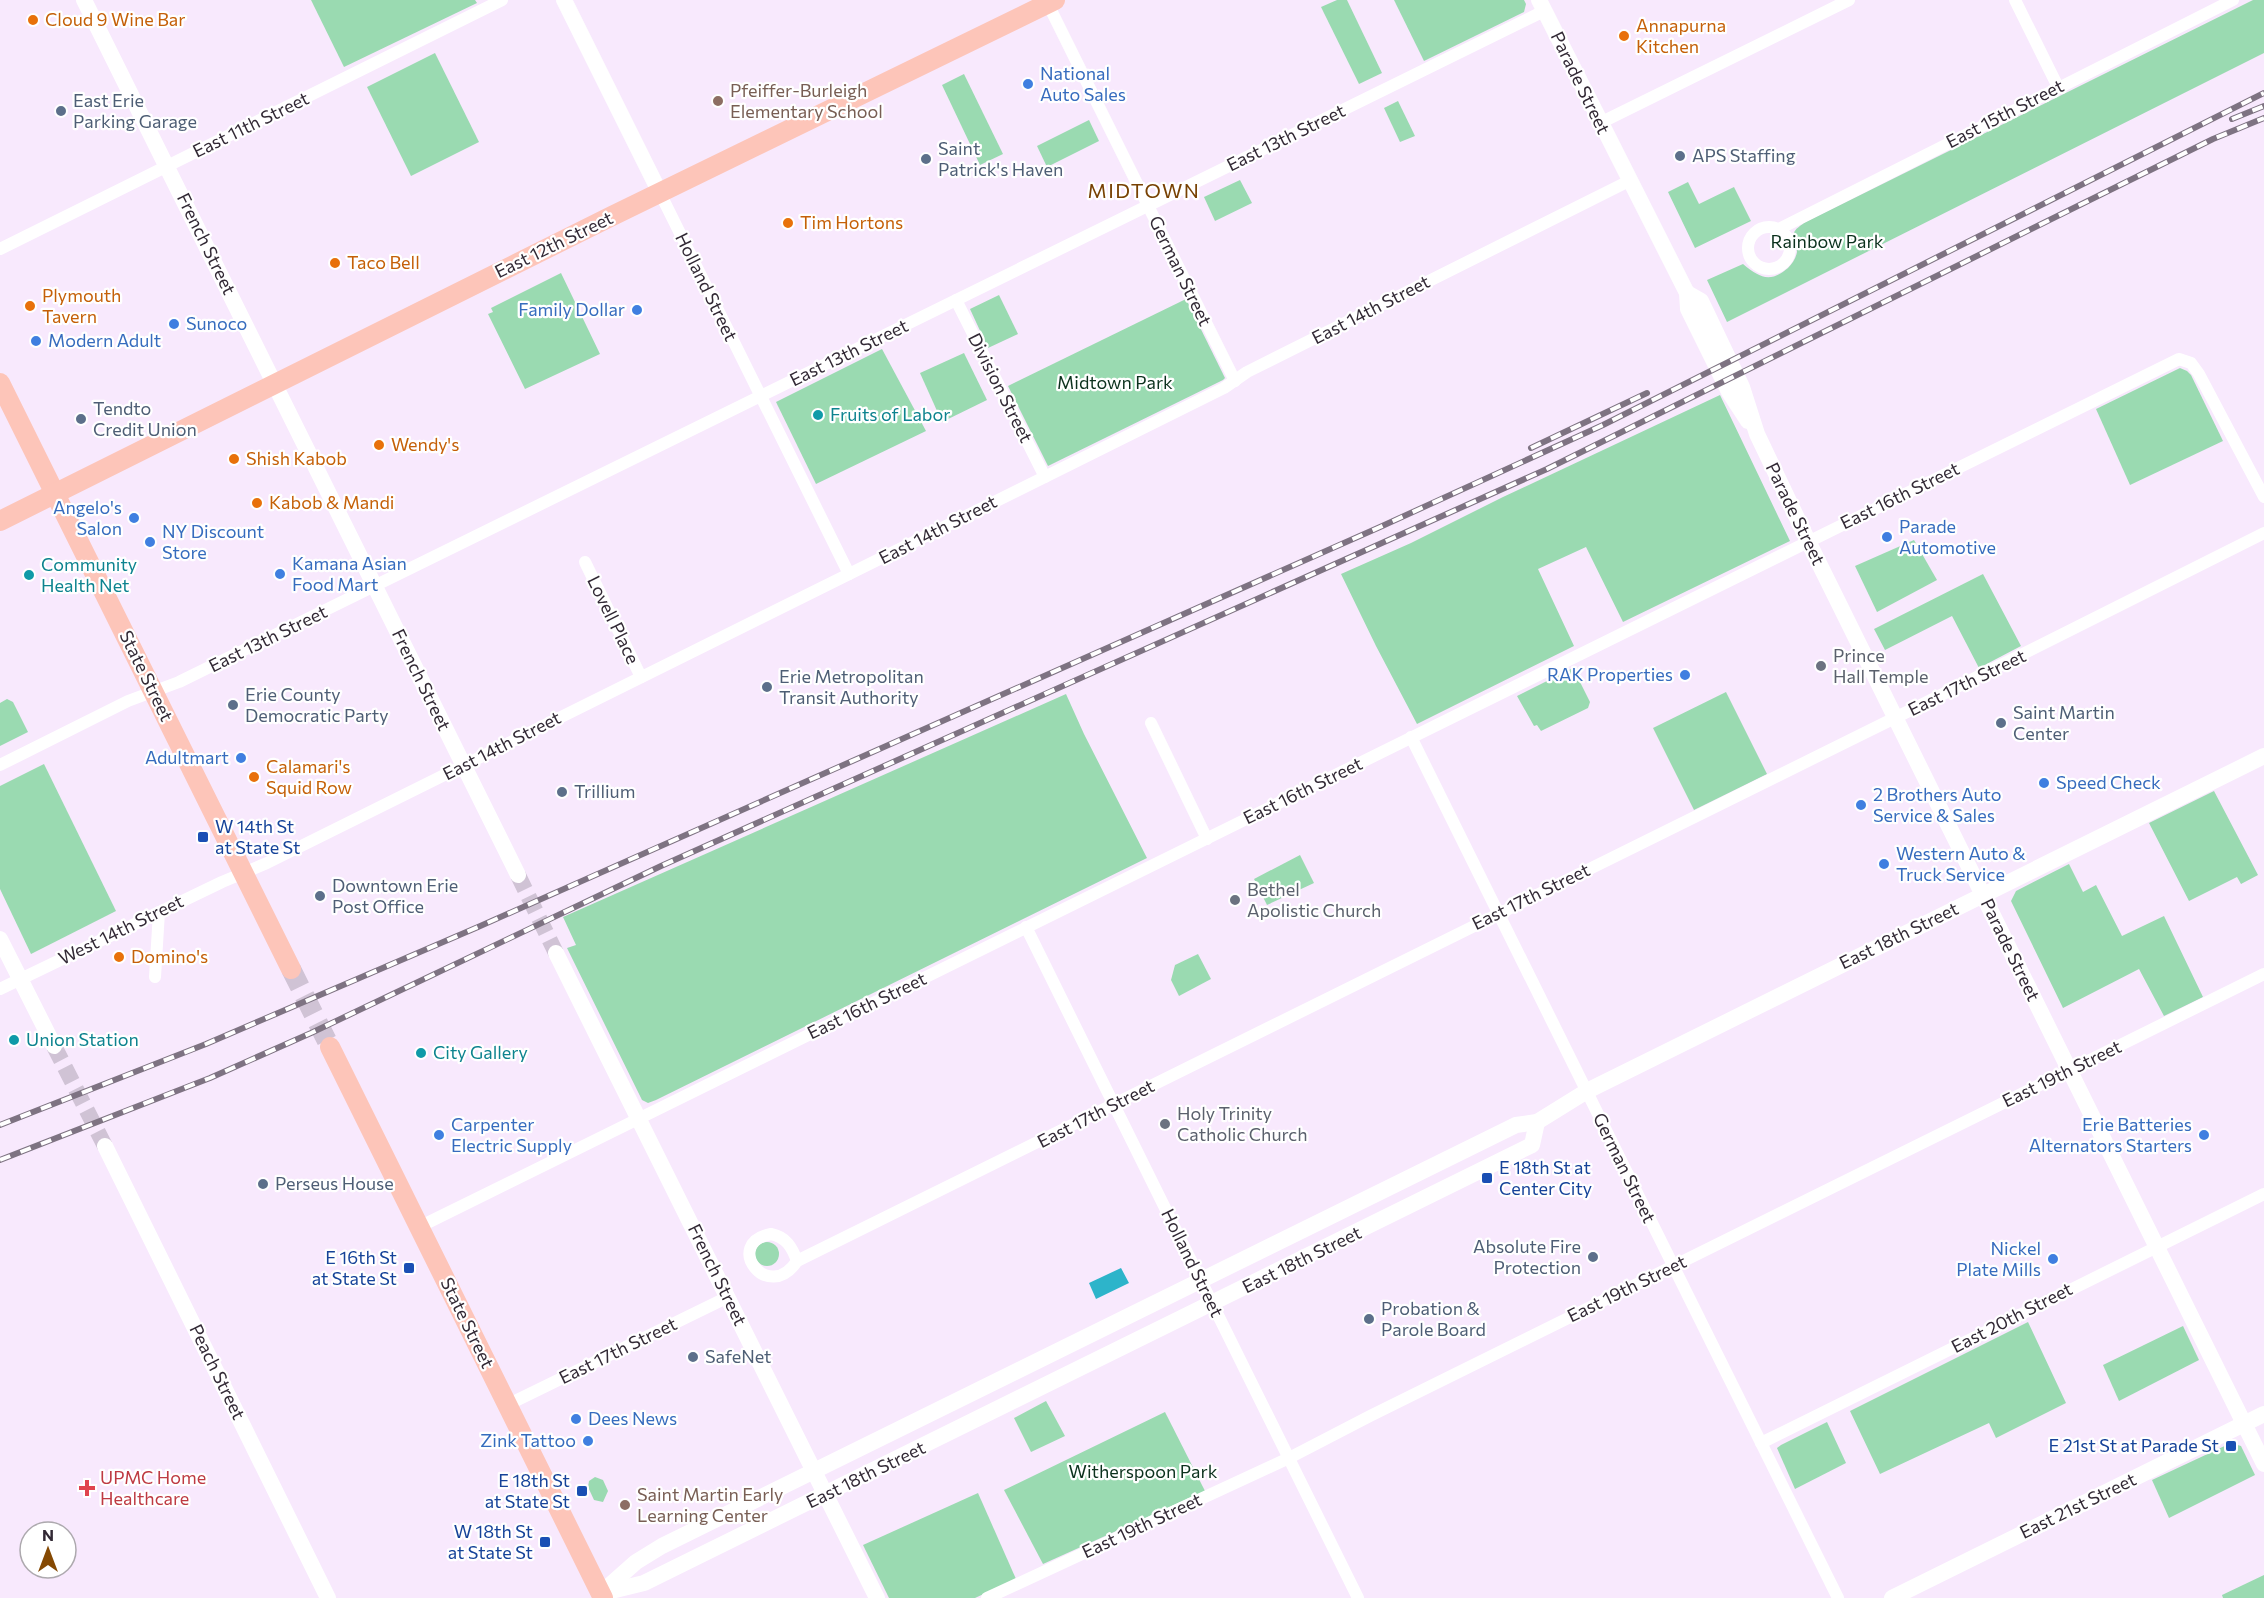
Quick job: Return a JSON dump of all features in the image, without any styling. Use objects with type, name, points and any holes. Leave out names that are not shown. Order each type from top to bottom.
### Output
[{"type":"main road","name":"French Street","points":[[84,0],[518,876]]},
{"type":"main road","name":"Holland Street","points":[[564,0],[660,193]]},
{"type":"main road","name":"East 12th Street","points":[[0,521],[1049,1]]},
{"type":"main road","name":"Parade Street","points":[[1542,6],[1687,293],[1701,301],[1742,387],[1757,434],[1808,541],[2264,1464]]},
{"type":"main road","name":"State Street","points":[[0,382],[291,969]]},
{"type":"main road","name":"East 18th Street","points":[[598,1596],[636,1562],[662,1546],[1516,1125],[1537,1122],[1587,1091],[2264,756]]},
{"type":"main road","points":[[0,939],[54,1046]]},
{"type":"main road","name":"French Street","points":[[556,953],[877,1598]]},
{"type":"main road","name":"State Street","points":[[330,1047],[507,1405],[598,1596]]},
{"type":"main road","name":"East 18th Street","points":[[598,1596],[644,1583],[1532,1145],[1537,1122]]},
{"type":"main road","name":"Peach Street","points":[[105,1146],[328,1598]]},
{"type":"main road","name":"East 21st Street","points":[[1892,1598],[2264,1414]]},
{"type":"street","name":"East 11th Street","points":[[0,249],[502,0]]},
{"type":"street","points":[[1600,123],[1850,0]]},
{"type":"street","points":[[2015,0],[2058,87]]},
{"type":"street","name":"East 15th Street","points":[[1779,229],[2233,0]]},
{"type":"street","name":"German Street","points":[[1049,1],[1234,381]]},
{"type":"street","name":"East 13th Street","points":[[0,765],[128,702],[179,682],[760,397],[1148,206],[1542,6]]},
{"type":"street","name":"East 14th Street","points":[[243,873],[1224,388],[1247,372],[1629,181]]},
{"type":"street","name":"Holland Street","points":[[660,193],[849,574]]},
{"type":"street","name":"Division Street","points":[[956,300],[1045,477]]},
{"type":"street","name":"East 16th Street","points":[[419,1227],[2179,359],[2188,361],[2199,374],[2264,497]]},
{"type":"street","name":"East 17th Street","points":[[797,1261],[1896,718],[2264,533]]},
{"type":"street","name":"Lovell Place","points":[[585,562],[641,677]]},
{"type":"street","points":[[1151,723],[1207,838]]},
{"type":"street","name":"German Street","points":[[1411,737],[1838,1598]]},
{"type":"street","name":"West 14th Street","points":[[0,989],[243,873]]},
{"type":"street","points":[[155,977],[159,912]]},
{"type":"street","name":"Holland Street","points":[[1026,927],[1358,1598]]},
{"type":"street","name":"East 19th Street","points":[[987,1598],[1289,1458],[2264,974]]},
{"type":"street","name":"East 20th Street","points":[[1761,1443],[2264,1194]]},
{"type":"street","name":"East 17th Street","points":[[507,1405],[728,1297]]},
{"type":"green space","points":[[311,0],[475,0],[477,3],[344,67]]},
{"type":"green space","points":[[1337,0],[1347,0],[1382,73],[1359,84],[1321,7]]},
{"type":"green space","points":[[1394,0],[1524,0],[1526,4],[1524,12],[1424,61]]},
{"type":"green space","name":"Rainbow Park","points":[[2253,0],[2264,0],[2264,53],[1727,322],[1707,280],[1743,264],[1765,277],[1782,273],[1795,259],[1797,252],[1794,233],[1804,223]]},
{"type":"green space","points":[[435,53],[479,142],[411,176],[367,87]]},
{"type":"green space","points":[[964,74],[1003,154],[980,165],[942,85]]},
{"type":"green space","points":[[1398,101],[1415,136],[1400,142],[1384,108]]},
{"type":"green space","points":[[1089,120],[1099,141],[1047,167],[1037,146]]},
{"type":"green space","points":[[1240,180],[1252,203],[1215,221],[1204,197]]},
{"type":"green space","points":[[1688,182],[1699,204],[1734,187],[1751,221],[1695,248],[1668,192]]},
{"type":"green space","points":[[561,273],[600,354],[525,389],[488,314],[493,312],[491,308]]},
{"type":"green space","points":[[999,295],[1018,334],[988,348],[970,309]]},
{"type":"green space","name":"Midtown Park","points":[[1186,299],[1225,378],[1048,466],[1008,386]]},
{"type":"green space","points":[[882,349],[926,431],[816,484],[776,402]]},
{"type":"green space","points":[[964,353],[987,400],[942,422],[920,373]]},
{"type":"green space","points":[[2180,368],[2191,375],[2223,441],[2130,485],[2096,409]]},
{"type":"green space","points":[[1720,395],[1790,541],[1623,622],[1586,547],[1538,569],[1574,646],[1417,724],[1341,574],[1411,543]]},
{"type":"green space","points":[[1914,540],[1937,580],[1877,612],[1855,566]]},
{"type":"green space","points":[[1983,574],[2021,646],[1979,668],[1952,616],[1885,650],[1874,629]]},
{"type":"green space","points":[[1573,668],[1590,702],[1588,708],[1541,731],[1537,725],[1534,726],[1517,696]]},
{"type":"green space","points":[[1726,692],[1767,774],[1694,810],[1653,728]]},
{"type":"green space","points":[[1066,694],[1147,858],[656,1100],[648,1103],[642,1100],[567,948],[576,945],[563,917]]},
{"type":"green space","points":[[7,699],[13,702],[28,732],[0,746],[0,703]]},
{"type":"green space","points":[[44,764],[116,911],[31,954],[0,889],[0,786]]},
{"type":"green space","points":[[2214,791],[2258,875],[2241,884],[2237,877],[2189,901],[2149,823]]},
{"type":"green space","points":[[1300,855],[1314,883],[1267,905],[1254,879]]},
{"type":"green space","points":[[2069,864],[2083,892],[2096,885],[2122,936],[2164,916],[2203,997],[2164,1016],[2139,969],[2063,1008],[2011,901],[2016,891]]},
{"type":"green space","points":[[1198,954],[1211,979],[1179,996],[1171,980],[1175,965]]},
{"type":"green space","points":[[767,1242],[772,1243],[778,1249],[778,1259],[772,1265],[767,1266],[762,1265],[756,1259],[755,1254],[756,1249],[762,1243]]},
{"type":"green space","points":[[2028,1322],[2066,1403],[1996,1438],[1989,1423],[1880,1474],[1850,1411]]},
{"type":"green space","points":[[2183,1326],[2199,1360],[2119,1401],[2103,1365]]},
{"type":"green space","points":[[1046,1401],[1065,1436],[1031,1452],[1014,1418]]},
{"type":"green space","name":"Witherspoon Park","points":[[1165,1412],[1205,1491],[1043,1564],[1004,1490]]},
{"type":"green space","points":[[1827,1422],[1846,1463],[1795,1489],[1777,1448]]},
{"type":"green space","points":[[2231,1443],[2241,1446],[2255,1475],[2169,1518],[2152,1480]]},
{"type":"green space","points":[[595,1477],[603,1480],[608,1491],[603,1502],[594,1500],[588,1487],[589,1481]]},
{"type":"green space","points":[[978,1493],[1016,1579],[975,1598],[889,1598],[863,1545]]},
{"type":"green space","points":[[2264,1575],[2264,1598],[2223,1598],[2222,1595]]},
{"type":"water","points":[[1121,1268],[1129,1283],[1096,1299],[1089,1283]]},
{"type":"tunnel","points":[[518,875],[556,953]]},
{"type":"tunnel","points":[[291,969],[330,1047]]},
{"type":"tunnel","points":[[54,1046],[105,1146]]},
{"type":"railway","points":[[0,1125],[206,1044],[478,927],[1380,527],[1603,425],[2264,93]]},
{"type":"railway","points":[[2232,119],[2264,106]]},
{"type":"railway","points":[[0,1160],[210,1078],[311,1033],[661,866],[1547,469],[2213,139],[2264,118]]},
{"type":"railway","points":[[1531,448],[1647,393]]},
{"type":"place","name":"Cloud 9 Wine Bar","points":[[33,20]]},
{"type":"place","name":"Annapurna Kitchen","points":[[1624,36]]},
{"type":"place","name":"National Auto Sales","points":[[1028,84]]},
{"type":"place","name":"Pfeiffer-Burleigh Elementary School","points":[[718,101]]},
{"type":"place","name":"East Erie Parking Garage","points":[[61,111]]},
{"type":"place","name":"APS Staffing","points":[[1680,156]]},
{"type":"place","name":"Saint Patrick's Haven","points":[[926,159]]},
{"type":"place","name":"Tim Hortons","points":[[788,223]]},
{"type":"place","name":"Taco Bell","points":[[335,263]]},
{"type":"place","name":"Plymouth Tavern","points":[[30,306]]},
{"type":"place","name":"Family Dollar","points":[[637,310]]},
{"type":"place","name":"Sunoco","points":[[174,324]]},
{"type":"place","name":"Modern Adult","points":[[36,341]]},
{"type":"place","name":"Fruits of Labor","points":[[818,415]]},
{"type":"place","name":"Tendto Credit Union","points":[[81,419]]},
{"type":"place","name":"Wendy's","points":[[379,445]]},
{"type":"place","name":"Shish Kabob","points":[[234,459]]},
{"type":"place","name":"Kabob & Mandi","points":[[257,503]]},
{"type":"place","name":"Angelo's Salon","points":[[134,518]]},
{"type":"place","name":"Parade Automotive","points":[[1887,537]]},
{"type":"place","name":"NY Discount Store","points":[[150,542]]},
{"type":"place","name":"Kamana Asian Food Mart","points":[[280,574]]},
{"type":"place","name":"Community Health Net","points":[[29,575]]},
{"type":"place","name":"Prince Hall Temple","points":[[1821,666]]},
{"type":"place","name":"RAK Properties","points":[[1685,675]]},
{"type":"place","name":"Erie Metropolitan Transit Authority","points":[[767,687]]},
{"type":"place","name":"Erie County Democratic Party","points":[[233,705]]},
{"type":"place","name":"Saint Martin Center","points":[[2001,723]]},
{"type":"place","name":"Adultmart","points":[[241,758]]},
{"type":"place","name":"Calamari's Squid Row","points":[[254,777]]},
{"type":"place","name":"Speed Check","points":[[2044,783]]},
{"type":"place","name":"Trillium","points":[[562,792]]},
{"type":"place","name":"2 Brothers Auto Service & Sales","points":[[1861,805]]},
{"type":"place","name":"W 14th St at State St","points":[[203,837]]},
{"type":"place","name":"Western Auto & Truck Service","points":[[1884,864]]},
{"type":"place","name":"Downtown Erie Post Office","points":[[320,896]]},
{"type":"place","name":"Bethel Apolistic Church","points":[[1235,900]]},
{"type":"place","name":"Domino's","points":[[119,957]]},
{"type":"place","name":"Union Station","points":[[14,1040]]},
{"type":"place","name":"City Gallery","points":[[421,1053]]},
{"type":"place","name":"Holy Trinity Catholic Church","points":[[1165,1124]]},
{"type":"place","name":"Carpenter Electric Supply","points":[[439,1135]]},
{"type":"place","name":"Erie Batteries Alternators Starters","points":[[2204,1135]]},
{"type":"place","name":"E 18th St at Center City","points":[[1487,1178]]},
{"type":"place","name":"Perseus House","points":[[263,1184]]},
{"type":"place","name":"Absolute Fire Protection","points":[[1593,1257]]},
{"type":"place","name":"Nickel Plate Mills","points":[[2053,1259]]},
{"type":"place","name":"E 16th St at State St","points":[[409,1268]]},
{"type":"place","name":"Probation & Parole Board","points":[[1369,1319]]},
{"type":"place","name":"SafeNet","points":[[693,1357]]},
{"type":"place","name":"Dees News","points":[[576,1419]]},
{"type":"place","name":"Zink Tattoo","points":[[588,1441]]},
{"type":"place","name":"E 21st St at Parade St","points":[[2231,1446]]},
{"type":"place","name":"UPMC Home Healthcare","points":[[87,1488]]},
{"type":"place","name":"E 18th St at State St","points":[[582,1491]]},
{"type":"place","name":"Saint Martin Early Learning Center","points":[[625,1505]]},
{"type":"place","name":"W 18th St at State St","points":[[545,1542]]},
{"type":"district","name":"MIDTOWN","points":[[1144,191]]}]
